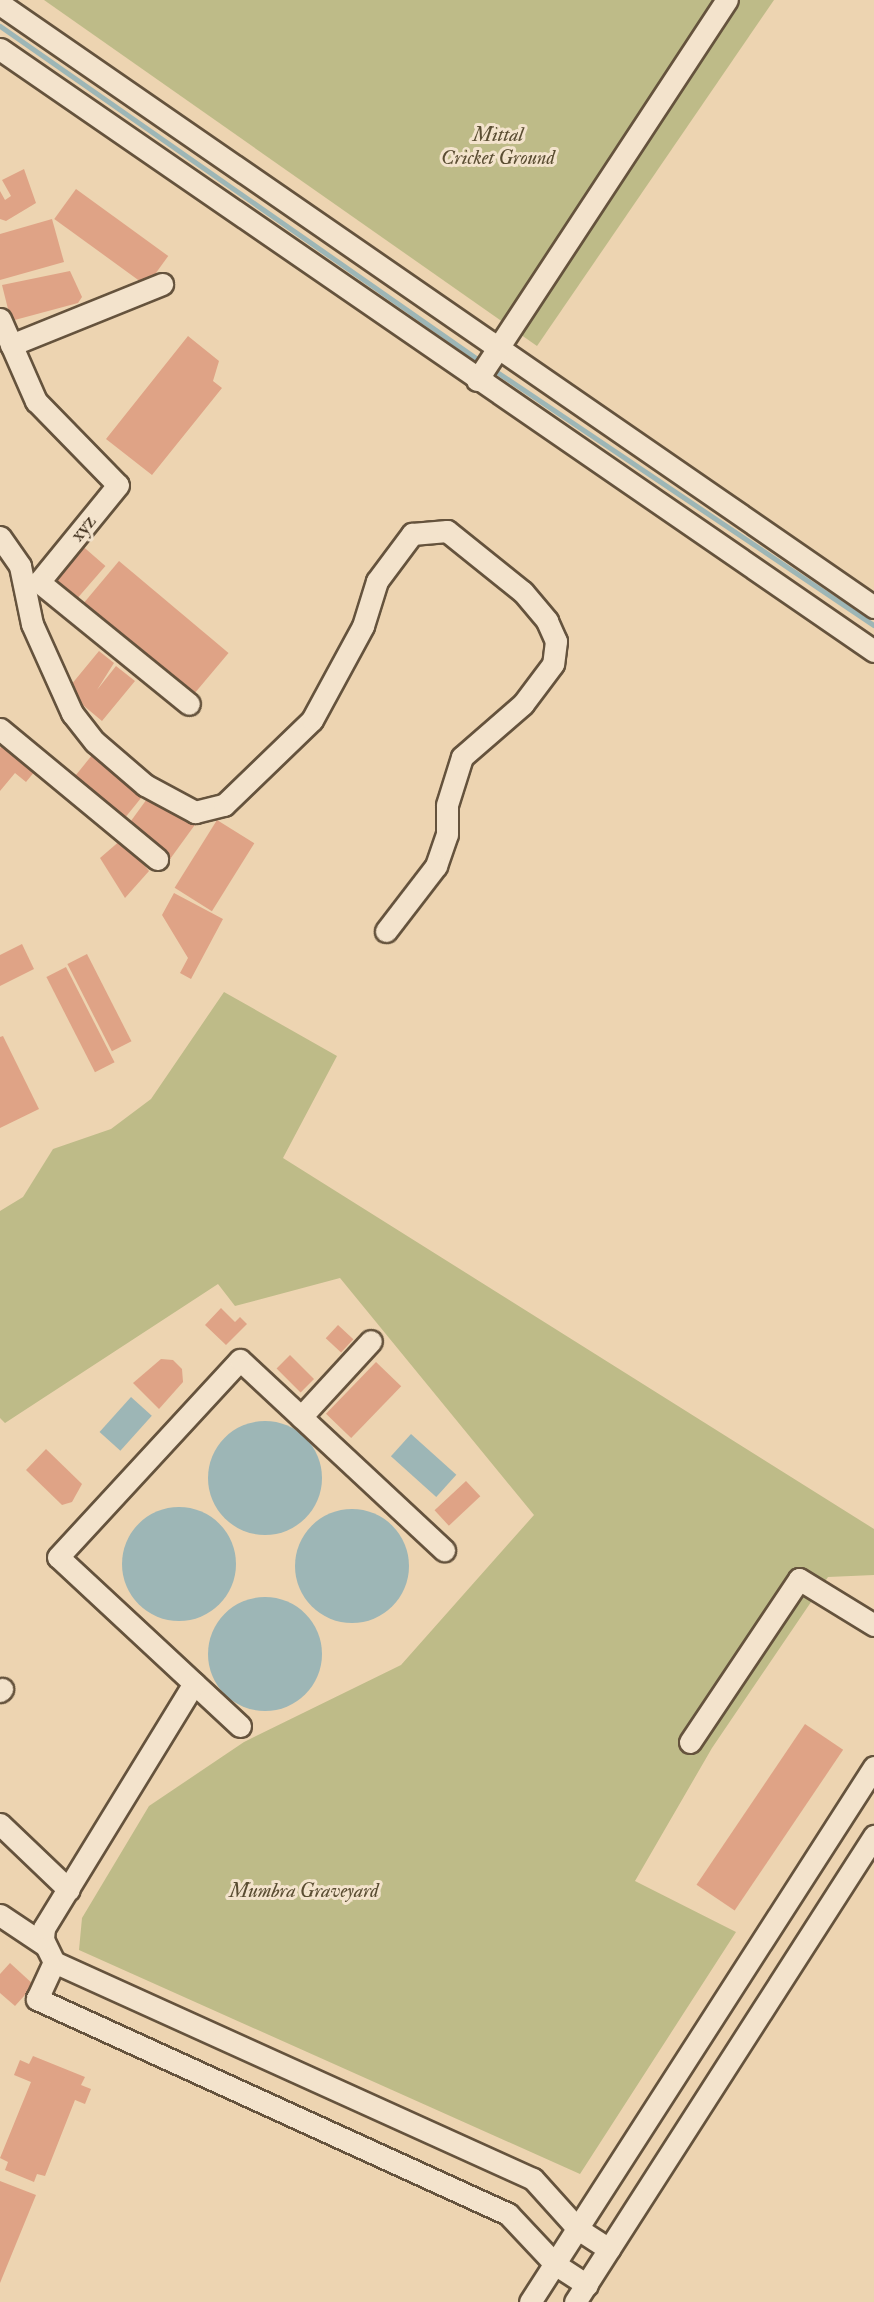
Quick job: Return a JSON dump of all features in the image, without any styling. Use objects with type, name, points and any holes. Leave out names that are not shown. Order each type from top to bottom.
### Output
[{"type":"street","points":[[487,365],[727,0]]},
{"type":"street","points":[[0,4],[874,651]]},
{"type":"street","points":[[0,49],[487,365],[874,607]]},
{"type":"street","points":[[11,345],[162,284]]},
{"type":"street","name":"xyz","points":[[0,319],[36,401],[118,485],[39,582],[189,704]]},
{"type":"street","points":[[0,537],[20,566],[32,624],[72,713],[95,742],[145,785],[195,812],[224,805],[312,720],[363,626],[377,581],[412,534],[447,531],[523,592],[547,621],[555,641],[553,664],[523,704],[462,757],[447,804],[447,834],[436,866],[386,931]]},
{"type":"street","points":[[0,729],[157,858]]},
{"type":"street","points":[[301,1417],[371,1341]]},
{"type":"street","points":[[240,1726],[58,1557],[240,1360],[444,1550]]},
{"type":"street","points":[[690,1742],[799,1579],[874,1625]]},
{"type":"street","points":[[194,1683],[44,1928],[49,1953],[37,2000],[508,2214],[581,2293],[874,1836]]},
{"type":"street","points":[[530,2302],[874,1767]]},
{"type":"street","points":[[0,1824],[69,1890]]},
{"type":"street","points":[[0,1915],[49,1953],[533,2180],[578,2229],[609,2249]]},
{"type":"green space","name":"Mittal Cricket Ground","points":[[44,0],[774,0],[537,346]]},
{"type":"green space","name":"Mumbra Graveyard","points":[[224,992],[337,1056],[283,1158],[874,1529],[874,1575],[828,1577],[712,1748],[635,1881],[736,1932],[580,2174],[79,1950],[82,1918],[149,1806],[244,1742],[401,1665],[534,1515],[340,1278],[235,1306],[218,1284],[5,1423],[0,1418],[0,1211],[23,1197],[53,1149],[111,1129],[151,1099]]},
{"type":"water","points":[[131,1397],[152,1416],[120,1451],[100,1432]]},
{"type":"water","points":[[265,1421],[287,1425],[305,1438],[318,1456],[322,1478],[318,1500],[305,1518],[287,1531],[265,1535],[243,1531],[225,1518],[212,1500],[208,1478],[212,1456],[225,1438],[243,1425]]},
{"type":"water","points":[[411,1434],[456,1475],[436,1497],[391,1456]]},
{"type":"water","points":[[179,1507],[201,1511],[219,1524],[232,1542],[236,1564],[232,1586],[219,1604],[201,1617],[179,1621],[157,1617],[139,1604],[126,1586],[122,1564],[126,1542],[139,1524],[157,1511]]},
{"type":"water","points":[[352,1509],[374,1513],[392,1526],[405,1544],[409,1566],[405,1588],[392,1606],[374,1619],[352,1623],[330,1619],[312,1606],[299,1588],[295,1566],[299,1544],[312,1526],[330,1513]]},
{"type":"water","points":[[265,1597],[287,1601],[305,1614],[318,1632],[322,1654],[318,1676],[305,1694],[287,1707],[265,1711],[243,1707],[225,1694],[212,1676],[208,1654],[212,1632],[225,1614],[243,1601]]},
{"type":"building","points":[[24,169],[36,203],[6,221],[0,219],[0,191],[5,200],[11,196],[2,180]]},
{"type":"building","points":[[76,189],[168,256],[146,286],[54,219]]},
{"type":"building","points":[[52,219],[64,262],[0,280],[0,234]]},
{"type":"building","points":[[70,271],[82,297],[78,303],[11,321],[2,285]]},
{"type":"building","points":[[188,336],[219,361],[213,381],[222,388],[152,475],[106,439]]},
{"type":"building","points":[[79,543],[105,566],[76,600],[49,577]]},
{"type":"building","points":[[119,561],[229,653],[191,698],[81,606]]},
{"type":"building","points":[[99,651],[114,663],[97,690],[116,666],[135,681],[102,721],[66,691]]},
{"type":"building","points":[[8,738],[40,765],[26,782],[15,773],[0,791],[0,748]]},
{"type":"building","points":[[97,749],[148,790],[124,819],[73,779]]},
{"type":"building","points":[[152,792],[196,824],[169,861],[125,829]]},
{"type":"building","points":[[217,820],[254,843],[212,911],[175,888]]},
{"type":"building","points":[[122,839],[149,871],[125,898],[100,858]]},
{"type":"building","points":[[174,893],[223,919],[191,979],[180,973],[188,958],[162,915]]},
{"type":"building","points":[[22,944],[34,969],[0,986],[0,955]]},
{"type":"building","points":[[87,954],[131,1041],[112,1051],[67,964]]},
{"type":"building","points":[[66,967],[115,1062],[95,1072],[46,977]]},
{"type":"building","points":[[3,1036],[39,1109],[0,1128],[0,1037]]},
{"type":"building","points":[[221,1308],[235,1322],[240,1317],[247,1324],[226,1345],[205,1325]]},
{"type":"building","points":[[338,1325],[353,1339],[341,1352],[326,1338]]},
{"type":"building","points":[[290,1355],[314,1379],[301,1392],[277,1368]]},
{"type":"building","points":[[161,1359],[173,1360],[182,1369],[183,1382],[159,1409],[133,1383]]},
{"type":"building","points":[[376,1362],[401,1386],[351,1438],[326,1414]]},
{"type":"building","points":[[46,1449],[82,1484],[72,1502],[62,1505],[26,1470]]},
{"type":"building","points":[[466,1481],[480,1496],[449,1526],[435,1510]]},
{"type":"building","points":[[805,1724],[843,1750],[735,1911],[697,1885]]},
{"type":"building","points":[[10,1963],[34,1985],[15,2006],[0,1993],[0,1974]]},
{"type":"building","points":[[33,2056],[85,2077],[81,2085],[91,2089],[85,2104],[75,2100],[45,2176],[37,2174],[34,2182],[5,2170],[8,2162],[0,2158],[31,2082],[14,2075],[20,2060],[29,2064]]},
{"type":"building","points":[[0,2181],[36,2195],[0,2283]]},
{"type":"waterway","points":[[0,26],[483,363]]},
{"type":"waterway","points":[[491,368],[874,625]]}]
